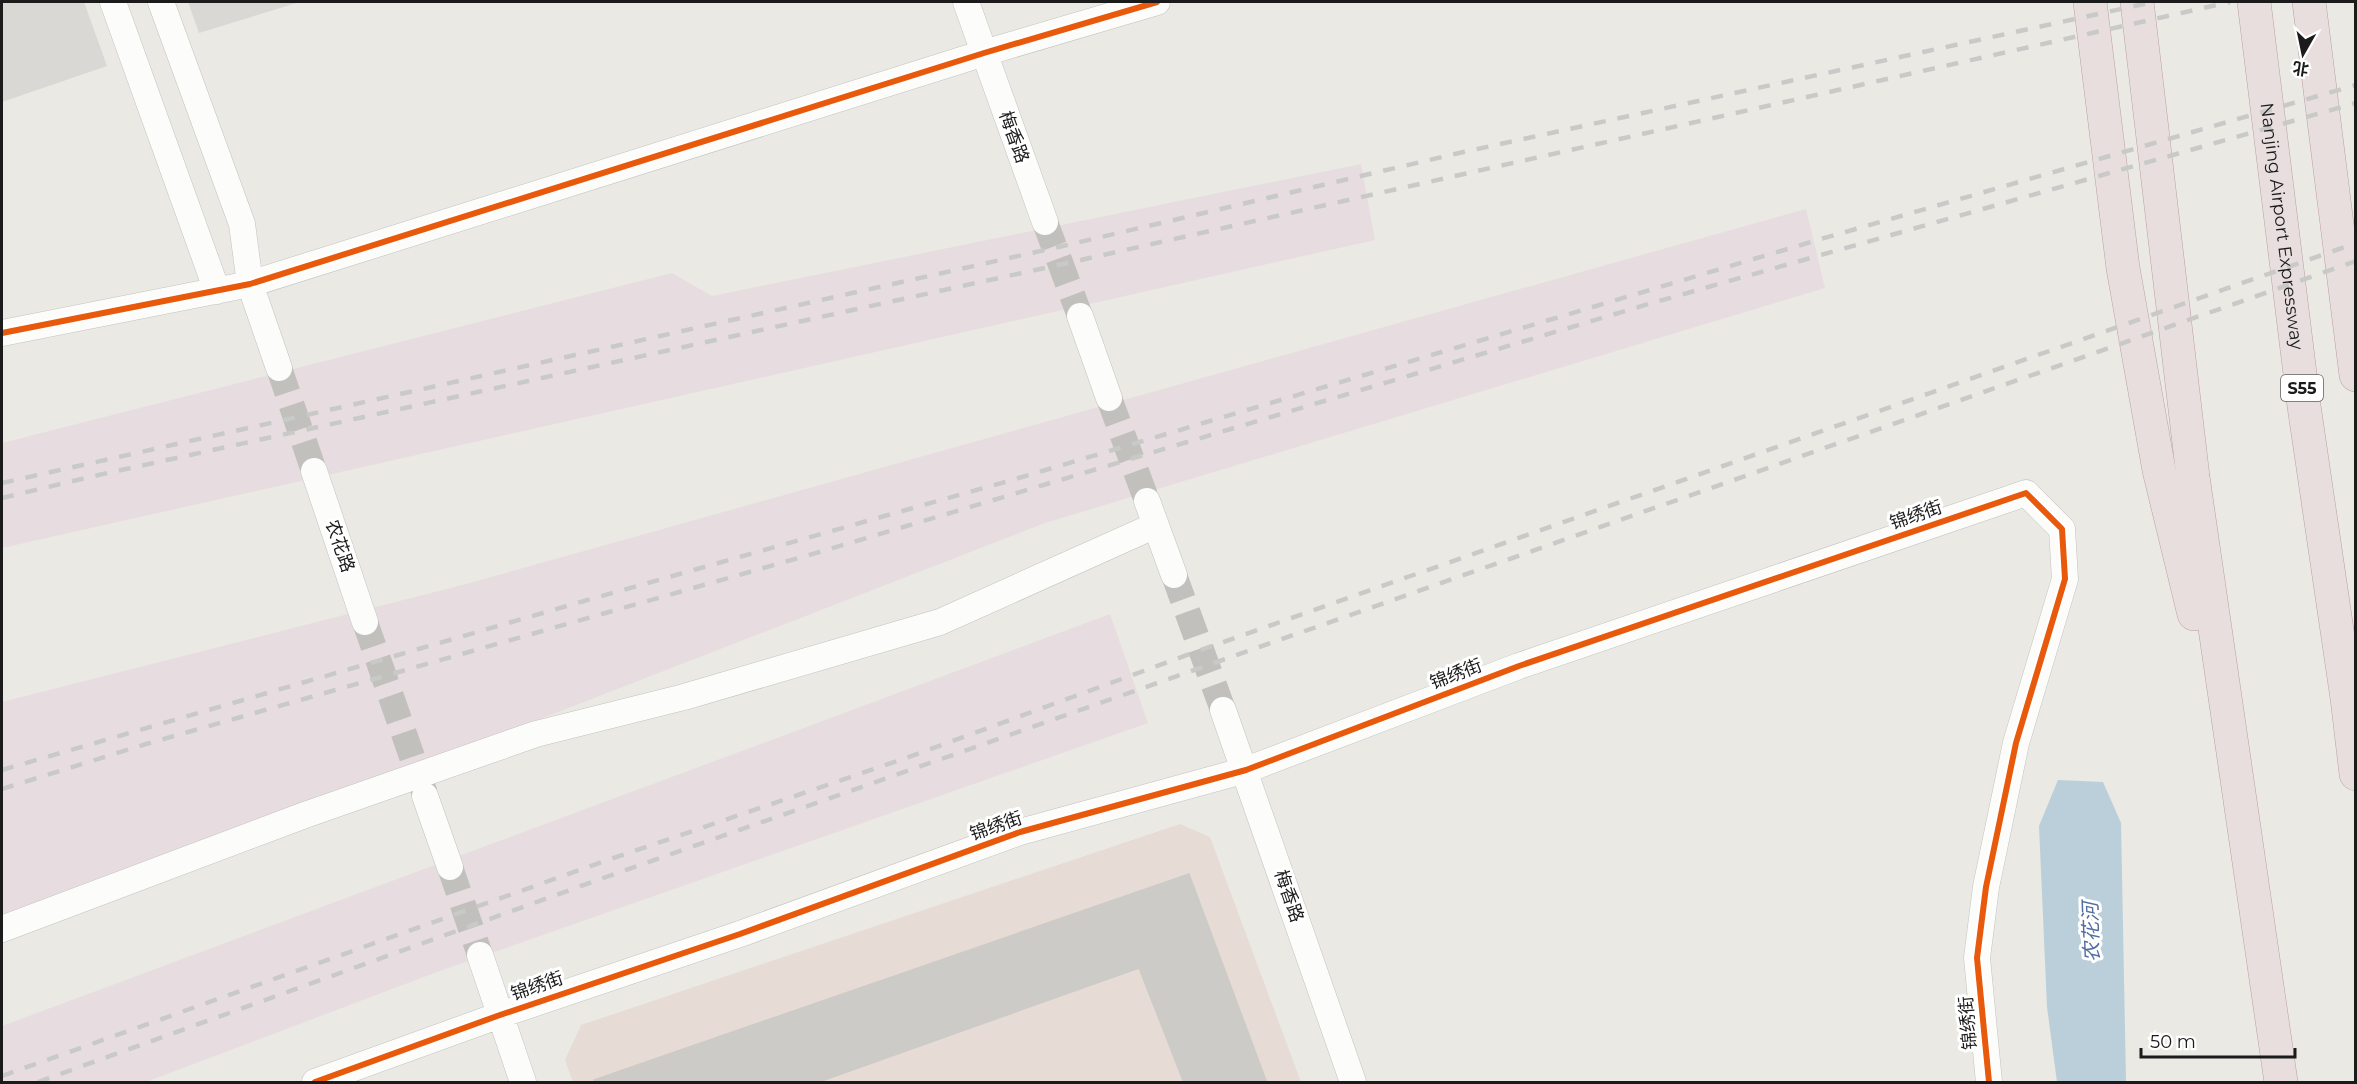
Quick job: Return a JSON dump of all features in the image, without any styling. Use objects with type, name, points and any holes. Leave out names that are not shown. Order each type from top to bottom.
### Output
[{"type":"highway","points":[[2090,2],[2123,267],[2159,470],[2242,818]]},
{"type":"highway","points":[[2137,2],[2193,477],[2281,1083]]},
{"type":"highway","name":"Nanjing Airport Expressway","points":[[2254,2],[2304,406],[2347,698],[2355,774]]},
{"type":"highway","points":[[2309,2],[2355,375]]},
{"type":"street","points":[[113,2],[217,291]]},
{"type":"street","points":[[161,2],[242,224],[250,284],[279,368]]},
{"type":"street","name":"梅香路","points":[[966,2],[1045,222]]},
{"type":"street","points":[[2,333],[250,284],[984,53],[1157,2]]},
{"type":"street","points":[[1080,316],[1109,398]]},
{"type":"street","name":"农花路","points":[[314,471],[365,622]]},
{"type":"street","name":"锦绣街","points":[[315,1083],[500,1015],[740,934],[1020,832],[1246,770],[1519,666],[2026,493],[2062,529],[2066,579],[2016,743],[1986,887],[1977,958],[1989,1083]]},
{"type":"street","points":[[1147,501],[1174,575]]},
{"type":"street","points":[[2,929],[305,815],[536,734],[684,697],[940,622],[1156,525]]},
{"type":"street","name":"梅香路","points":[[1223,710],[1246,770],[1353,1083]]},
{"type":"street","points":[[425,796],[450,867]]},
{"type":"street","points":[[480,955],[523,1083]]},
{"type":"shaded area","points":[[2,2],[84,2],[107,66],[2,102]]},
{"type":"shaded area","points":[[188,2],[300,2],[199,33]]},
{"type":"shaded area","points":[[1361,164],[1375,240],[2,548],[2,443],[672,273],[712,296]]},
{"type":"shaded area","points":[[1806,209],[1825,288],[1045,523],[2,928],[2,702],[466,584]]},
{"type":"shaded area","points":[[1110,614],[1148,723],[437,972],[146,1082],[2,1082],[2,1026]]},
{"type":"shaded area","points":[[1180,824],[1210,837],[1301,1082],[573,1082],[565,1060],[581,1025]]},
{"type":"water","name":"农花河","points":[[2058,780],[2103,782],[2121,823],[2126,1082],[2057,1082],[2047,1007],[2039,826]]},
{"type":"building","points":[[1189,874],[1267,1083],[1184,1083],[1139,968],[816,1083],[595,1083],[594,1080]]},
{"type":"tunnel","points":[[1045,222],[1080,316]]},
{"type":"tunnel","points":[[279,368],[314,471]]},
{"type":"tunnel","points":[[1109,398],[1147,501]]},
{"type":"tunnel","points":[[1174,575],[1223,710]]},
{"type":"tunnel","points":[[365,622],[425,794]]},
{"type":"tunnel","points":[[450,867],[480,955]]},
{"type":"railway","points":[[2,483],[1063,246],[1459,153],[2153,2]]},
{"type":"railway","points":[[2,498],[1072,262],[2230,2]]},
{"type":"railway","points":[[2,770],[584,601],[1012,480],[1821,239],[2356,85]]},
{"type":"railway","points":[[2,789],[146,744],[823,551],[1652,303],[2356,103]]},
{"type":"railway","points":[[2,1076],[2356,243]]},
{"type":"railway","points":[[38,1082],[606,877],[2356,261]]},
{"type":"cycle path","points":[[2,333],[250,284],[984,53],[1157,2]]},
{"type":"cycle path","points":[[315,1082],[500,1015],[740,934],[1020,832],[1246,770],[1519,666],[2026,493],[2062,529],[2065,579],[2016,743],[1986,887],[1977,958],[1989,1082]]}]
